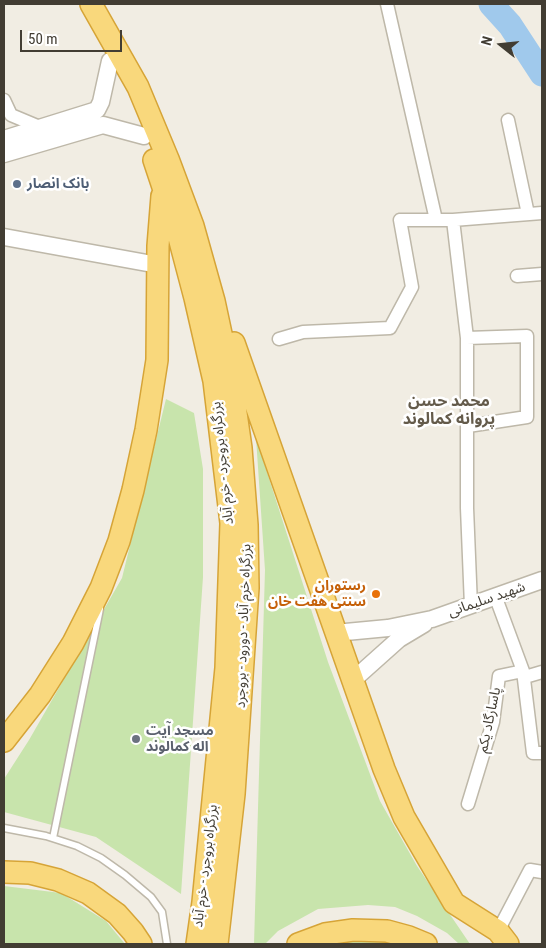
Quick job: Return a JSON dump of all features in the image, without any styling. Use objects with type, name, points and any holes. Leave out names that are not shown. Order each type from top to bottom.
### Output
[{"type":"highway","name":"بزرگراه بروجرد - خرم آباد","points":[[81,4],[110,61],[144,136],[163,188],[176,226],[193,289],[214,381],[231,523],[226,668],[203,902],[197,944]]},
{"type":"highway","name":"بزرگراه خرم آباد - دورود - بروجرد","points":[[91,4],[138,87],[168,159],[192,226],[214,301],[232,385],[247,526],[248,588],[234,794],[217,944]]},
{"type":"highway","points":[[4,741],[40,695],[73,643],[108,571],[133,490],[146,430],[157,360],[158,246],[163,188]]},
{"type":"highway","points":[[192,226],[352,681],[404,817],[454,902],[503,937]]},
{"type":"highway","points":[[4,872],[30,873],[58,880],[88,893],[117,914],[141,944]]},
{"type":"highway","points":[[298,944],[325,934],[353,930],[387,931],[426,944]]},
{"type":"street","points":[[387,4],[436,220]]},
{"type":"street","points":[[4,139],[97,110],[101,102],[110,61]]},
{"type":"street","points":[[4,100],[12,115],[42,128]]},
{"type":"street","points":[[508,120],[528,214]]},
{"type":"street","points":[[4,154],[103,125],[144,136]]},
{"type":"street","points":[[279,339],[303,332],[390,328],[412,287],[400,220],[453,220],[542,213]]},
{"type":"street","points":[[453,220],[467,338],[467,508],[471,606]]},
{"type":"street","points":[[4,237],[158,265]]},
{"type":"street","points":[[517,276],[542,274]]},
{"type":"street","points":[[467,338],[528,336],[526,417],[468,426]]},
{"type":"street","name":"شهید سلیمانی","points":[[335,632],[388,628],[432,619],[496,598],[542,580]]},
{"type":"street","points":[[496,598],[524,674],[533,753],[542,753]]},
{"type":"street","name":"شهید سلیمانی","points":[[352,681],[399,639],[432,619]]},
{"type":"street","points":[[524,674],[542,672]]},
{"type":"street","name":"پاسارگاد یکم","points":[[468,804],[493,722],[499,676],[524,674]]},
{"type":"street","points":[[503,937],[530,870],[542,872]]},
{"type":"lane","points":[[53,838],[108,571]]},
{"type":"lane","points":[[4,828],[53,838],[76,846],[101,858],[126,875],[151,897],[162,912],[167,944]]},
{"type":"green space","points":[[166,399],[194,413],[203,469],[203,577],[181,894],[96,837],[4,812],[4,779],[29,740],[122,578]]},
{"type":"green space","points":[[256,438],[328,662],[380,801],[417,866],[470,944],[459,944],[447,933],[417,916],[395,907],[368,905],[318,909],[278,931],[265,944],[254,944],[265,570]]},
{"type":"green space","points":[[4,886],[61,893],[106,921],[125,944],[4,944]]},
{"type":"green space","points":[[352,939],[385,941],[394,944],[330,944]]},
{"type":"waterway","points":[[491,4],[510,25],[542,74]]},
{"type":"place","name":"بانک انصار","points":[[17,184]]},
{"type":"place","name":"رستوران سنتی هفت خان","points":[[376,594]]},
{"type":"place","name":"مسجد آیت اله کمالوند","points":[[136,739]]},
{"type":"district","name":"محمد حسن پروانه کمالوند","points":[[449,411]]}]
